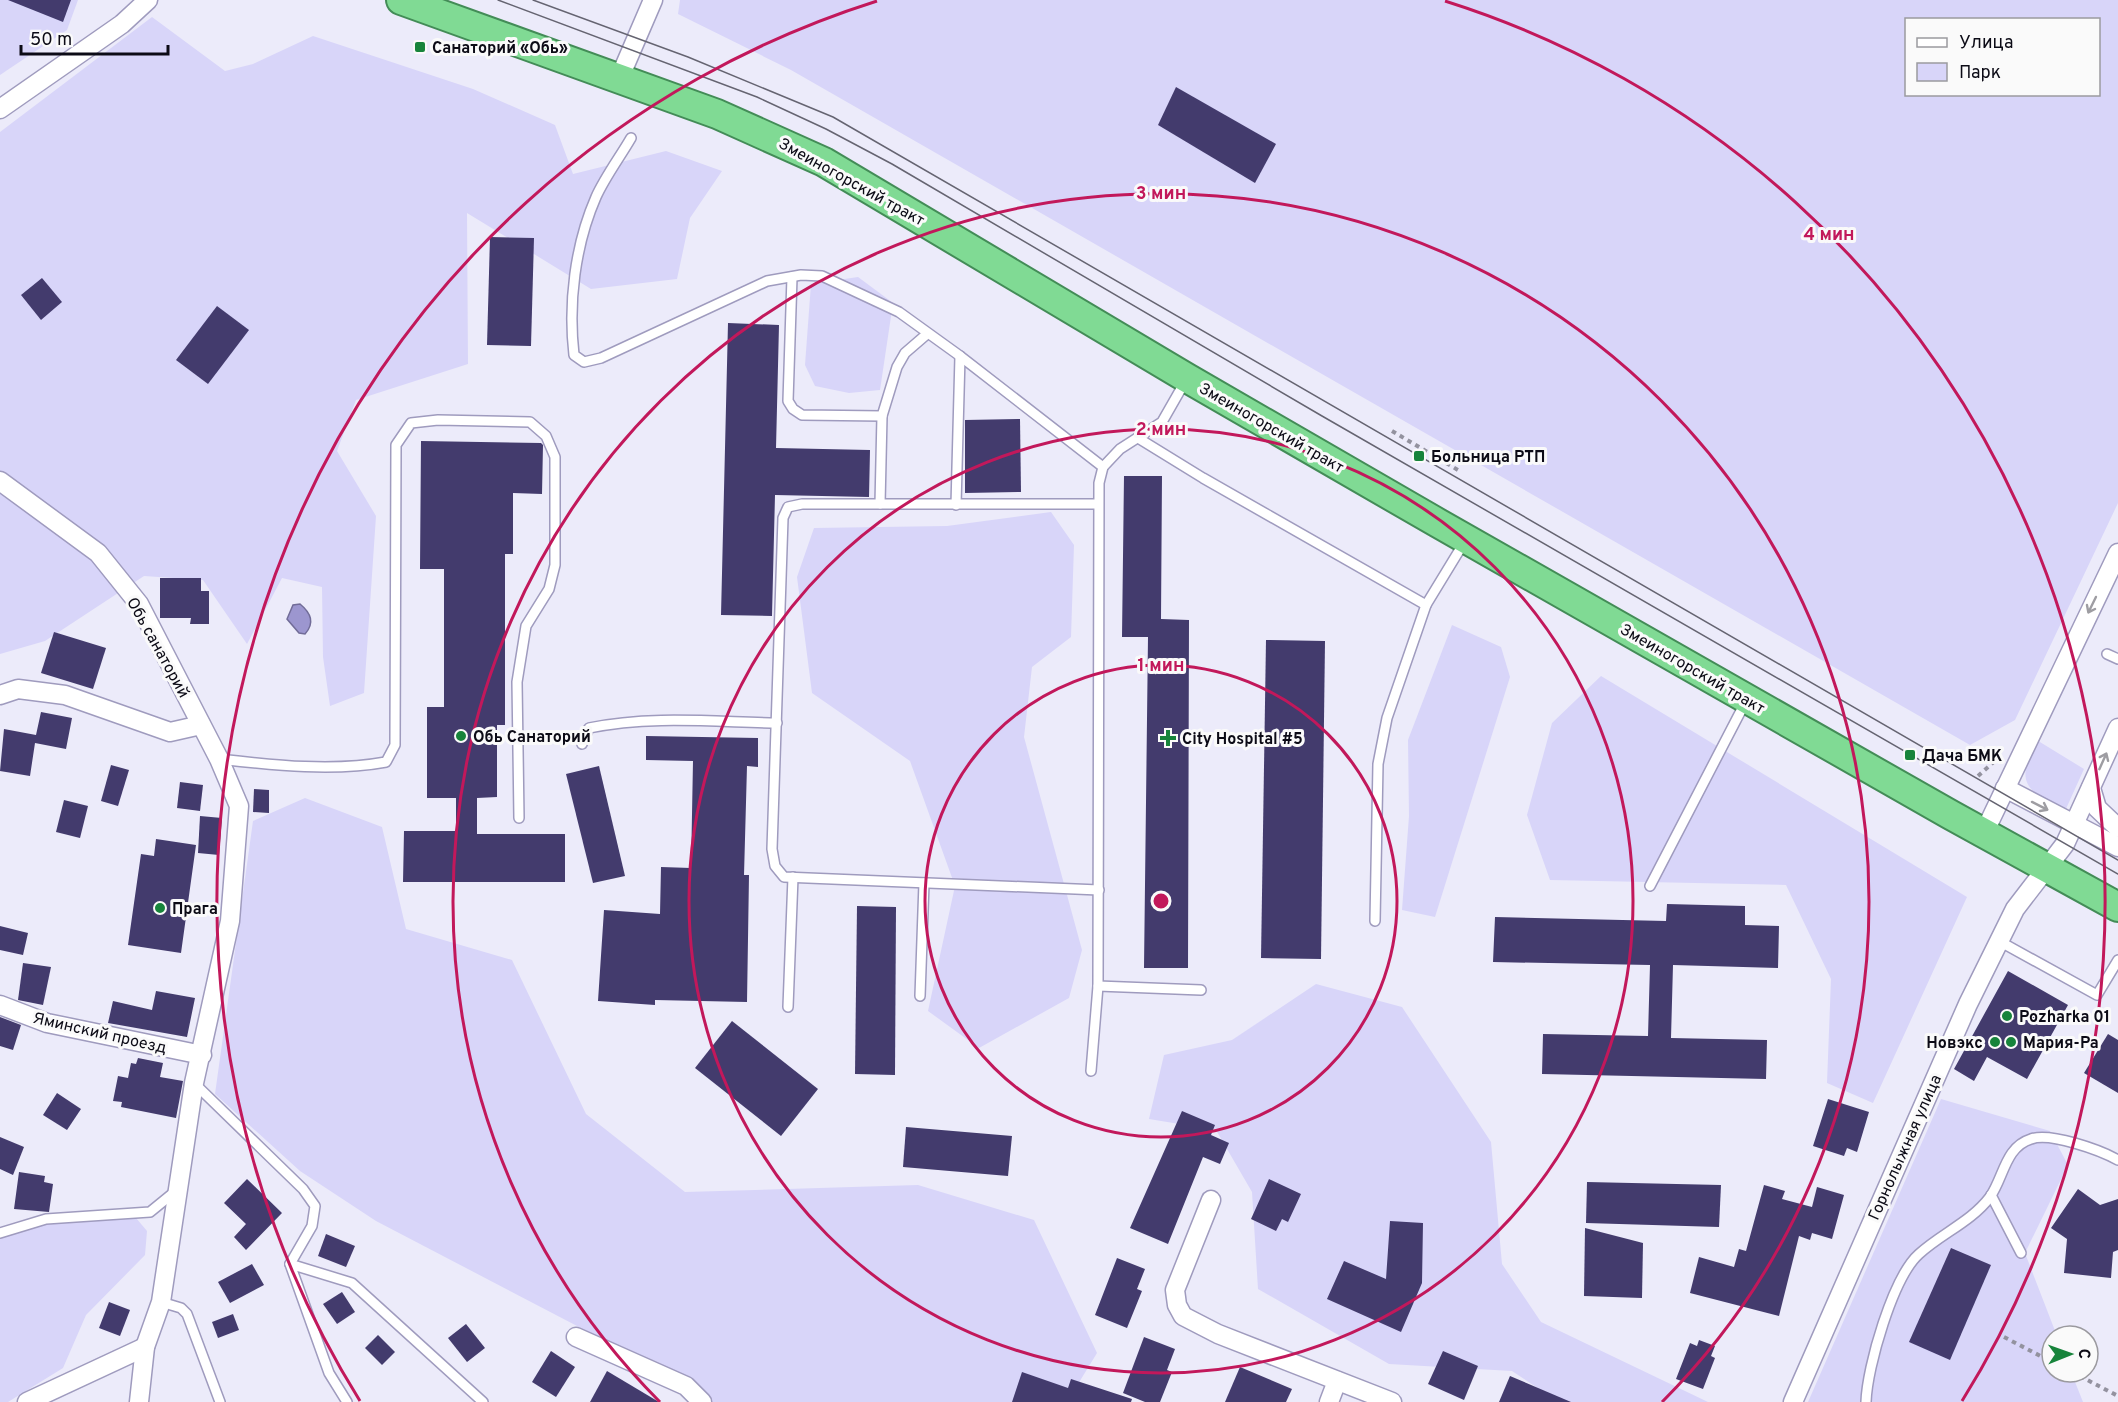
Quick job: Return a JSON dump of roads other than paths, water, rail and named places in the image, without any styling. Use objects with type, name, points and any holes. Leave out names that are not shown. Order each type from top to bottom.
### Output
[{"type":"highway","name":"Змеиногорский тракт","points":[[401,0],[717,114],[824,162],[1187,378],[1466,539],[2118,907]]},
{"type":"street","points":[[0,109],[122,24],[148,0]]},
{"type":"street","points":[[619,79],[652,0]]},
{"type":"street","name":"Обь санаторий","points":[[0,480],[99,553],[139,604],[219,759],[239,806],[230,921],[194,1083],[161,1302],[145,1347],[139,1402]]},
{"type":"street","points":[[1984,833],[2118,553]]},
{"type":"street","points":[[0,695],[18,689],[65,695],[170,732],[201,725]]},
{"type":"street","name":"Горнолыжная улица","points":[[1793,1402],[1934,1078],[1999,941],[2015,909],[2065,844],[2118,728]]},
{"type":"street","points":[[2005,788],[2118,847]]},
{"type":"street","points":[[2091,788],[2097,808],[2118,828]]},
{"type":"street","name":"Яминский проезд","points":[[0,1005],[47,1023],[202,1055]]},
{"type":"street","points":[[1211,1200],[1175,1290],[1177,1305],[1183,1316],[1218,1334],[1392,1402]]},
{"type":"street","points":[[576,1337],[686,1386],[702,1402]]},
{"type":"street","points":[[27,1402],[145,1347]]},
{"type":"street","points":[[1329,1402],[1336,1381]]},
{"type":"lane","points":[[631,138],[596,197],[578,253],[570,325],[574,355],[584,362],[601,358],[767,281],[822,276],[899,312],[960,356],[1103,467]]},
{"type":"lane","points":[[792,277],[788,401],[793,409],[802,415],[882,416]]},
{"type":"lane","points":[[880,504],[882,416],[897,367],[905,353],[927,334]]},
{"type":"lane","points":[[956,505],[960,356]]},
{"type":"lane","points":[[1091,1071],[1098,986],[1098,504],[1103,467],[1120,449],[1162,422],[1187,378]]},
{"type":"lane","points":[[219,759],[264,764],[354,766],[386,762],[394,745],[396,445],[411,423],[438,420],[530,422],[546,436],[555,457],[555,565],[549,589],[526,626],[517,682],[519,818]]},
{"type":"lane","points":[[1138,438],[1203,478],[1426,605]]},
{"type":"lane","points":[[1098,504],[802,504],[788,507],[783,518],[772,849],[775,866],[784,877],[1099,890]]},
{"type":"lane","points":[[1376,921],[1378,764],[1387,718],[1426,605],[1466,539]]},
{"type":"lane","points":[[2107,654],[2118,659]]},
{"type":"lane","points":[[1650,886],[1747,699]]},
{"type":"lane","points":[[582,744],[589,728],[612,723],[652,720],[777,723]]},
{"type":"lane","points":[[788,1007],[793,877]]},
{"type":"lane","points":[[920,996],[924,883]]},
{"type":"lane","points":[[1999,941],[2097,995],[2118,960]]},
{"type":"lane","points":[[1098,986],[1201,990]]},
{"type":"lane","points":[[194,1083],[303,1189],[315,1206],[312,1226],[290,1264],[329,1373],[347,1402]]},
{"type":"lane","points":[[1866,1402],[1872,1355],[1909,1265],[1929,1246],[1958,1227],[1991,1195],[2014,1149],[2034,1137],[2055,1138],[2118,1160]]},
{"type":"lane","points":[[0,1233],[46,1219],[150,1212],[179,1188]]},
{"type":"lane","points":[[1991,1195],[2021,1253]]},
{"type":"lane","points":[[290,1264],[352,1283],[483,1402]]},
{"type":"lane","points":[[161,1302],[181,1308],[187,1314],[220,1402]]},
{"type":"tram line","points":[[498,0],[757,97],[826,129],[892,164],[1322,416],[2118,874]]},
{"type":"tram line","points":[[533,0],[688,57],[833,117],[2118,860]]},
{"type":"place","name":"Санаторий «Обь»","points":[[420,47]]},
{"type":"place","name":"Больница РТП","points":[[1419,456]]},
{"type":"place","name":"Обь Санаторий","points":[[461,736]]},
{"type":"place","name":"City Hospital #5","points":[[1168,738]]},
{"type":"place","name":"Дача БМК","points":[[1910,755]]},
{"type":"place","name":"Прага","points":[[160,908]]},
{"type":"place","name":"Pozharka 01","points":[[2007,1016]]},
{"type":"place","name":"Новэкс","points":[[1995,1042]]},
{"type":"place","name":"Мария-Ра","points":[[2011,1042]]}]
